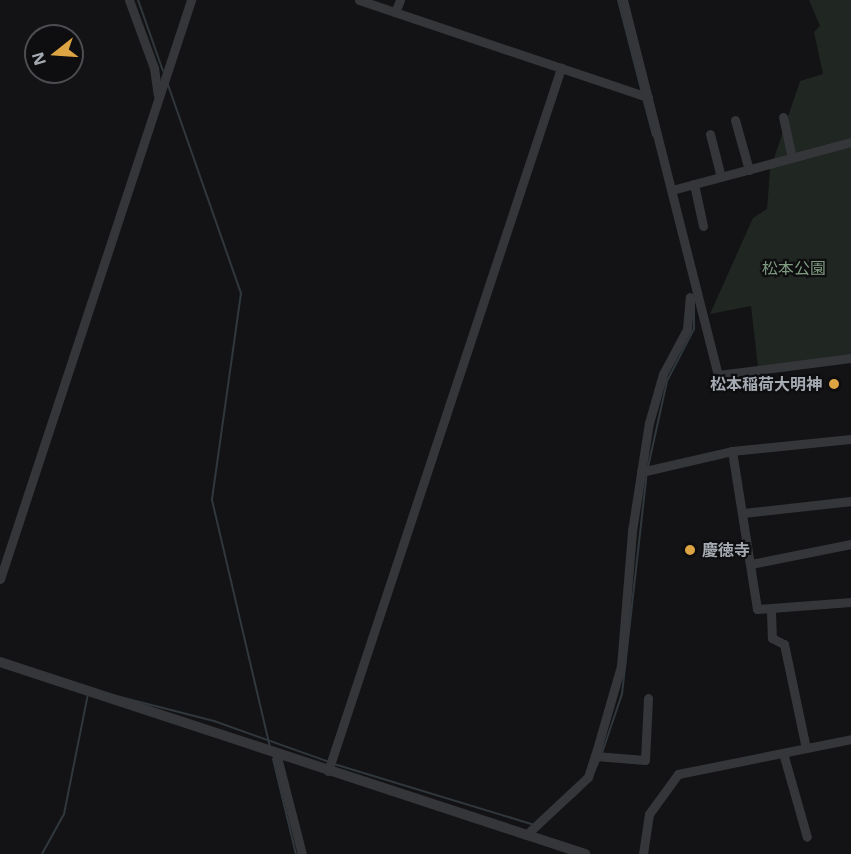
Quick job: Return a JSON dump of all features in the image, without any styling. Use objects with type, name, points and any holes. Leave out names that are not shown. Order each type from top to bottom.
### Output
[{"type":"street","points":[[129,0],[154,68],[159,93]]},
{"type":"street","points":[[0,579],[191,0]]},
{"type":"street","points":[[359,0],[648,97]]},
{"type":"street","points":[[395,12],[400,0]]},
{"type":"street","points":[[623,0],[718,375],[851,358]]},
{"type":"street","points":[[328,771],[561,68]]},
{"type":"street","points":[[783,117],[792,158]]},
{"type":"street","points":[[735,120],[748,170]]},
{"type":"street","points":[[710,134],[721,177]]},
{"type":"street","points":[[672,190],[851,142]]},
{"type":"street","points":[[694,184],[703,226]]},
{"type":"street","points":[[526,835],[588,777],[595,756],[621,666],[641,472],[655,398],[690,321],[690,297]]},
{"type":"street","points":[[641,472],[732,451],[851,439]]},
{"type":"street","points":[[732,451],[757,609],[771,612],[851,602]]},
{"type":"street","points":[[743,513],[851,501]]},
{"type":"street","points":[[751,564],[851,544]]},
{"type":"street","points":[[771,612],[772,638],[784,644],[806,748]]},
{"type":"street","points":[[0,662],[585,854]]},
{"type":"street","points":[[595,756],[645,760],[648,698]]},
{"type":"street","points":[[643,854],[649,814],[678,774],[851,739]]},
{"type":"street","points":[[276,753],[302,854]]},
{"type":"street","points":[[783,753],[807,837]]},
{"type":"green space","name":"松本公園","points":[[809,0],[851,0],[851,355],[758,367],[751,306],[710,314],[753,218],[767,209],[770,170],[800,81],[823,74],[814,32],[820,26]]},
{"type":"waterway","points":[[138,0],[163,71]]},
{"type":"waterway","points":[[618,0],[642,93]]},
{"type":"waterway","points":[[167,82],[241,293],[212,500],[270,748]]},
{"type":"waterway","points":[[643,98],[653,136]]},
{"type":"waterway","points":[[648,467],[667,381],[694,329],[694,299]]},
{"type":"waterway","points":[[602,753],[622,694],[647,472]]},
{"type":"waterway","points":[[89,689],[214,721],[329,762]]},
{"type":"waterway","points":[[42,854],[64,814],[88,694]]},
{"type":"waterway","points":[[594,772],[600,758]]},
{"type":"waterway","points":[[273,759],[296,854]]},
{"type":"waterway","points":[[334,764],[532,824]]},
{"type":"waterway","points":[[573,797],[586,784]]},
{"type":"place","name":"松本稲荷大明神","points":[[834,384]]},
{"type":"place","name":"慶徳寺","points":[[690,550]]}]
